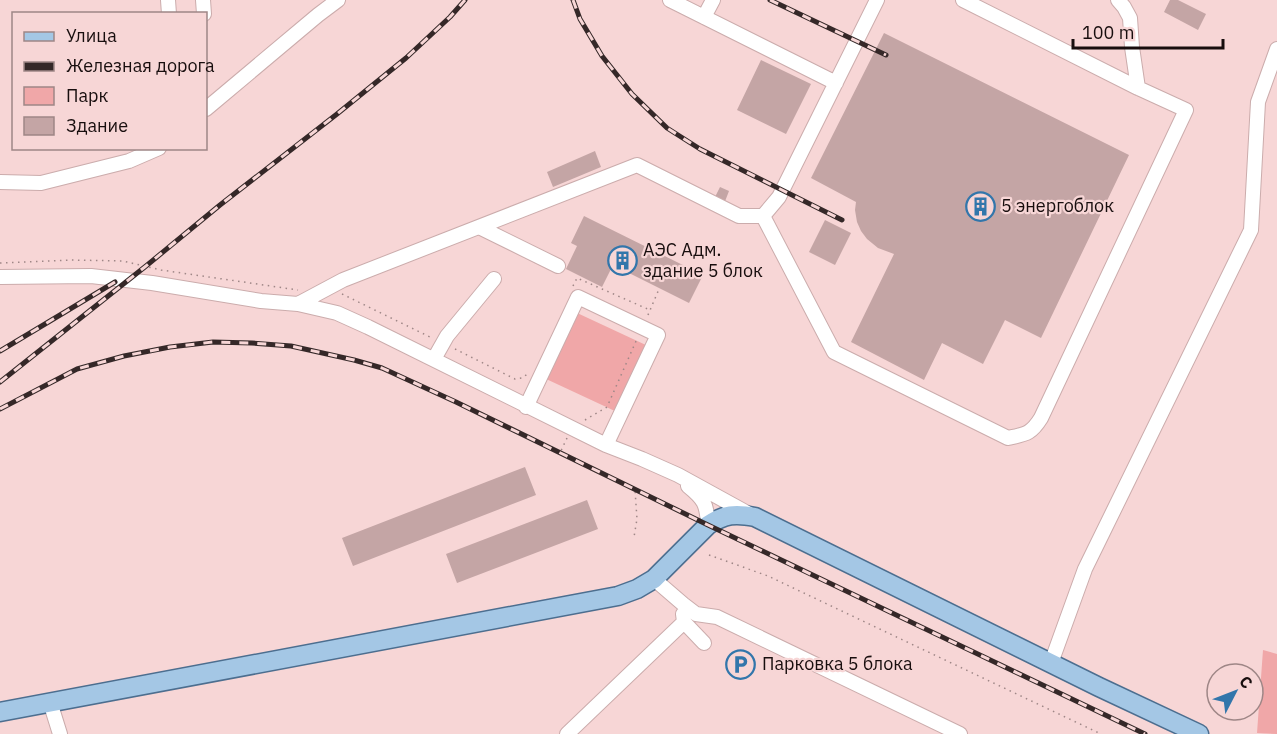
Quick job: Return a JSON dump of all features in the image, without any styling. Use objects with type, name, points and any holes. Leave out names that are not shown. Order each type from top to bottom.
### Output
[{"type":"main road","points":[[0,712],[618,596],[638,589],[654,579],[708,525],[723,516],[730,515],[755,517],[1198,734]]},
{"type":"lane","points":[[207,109],[338,0]]},
{"type":"lane","points":[[670,0],[836,83]]},
{"type":"lane","points":[[704,17],[712,0]]},
{"type":"lane","points":[[0,277],[91,276],[152,283],[261,301],[298,297],[320,292],[343,280],[637,165],[739,216],[763,216],[779,197],[877,0]]},
{"type":"lane","points":[[763,216],[834,352],[1008,438],[1034,430],[1186,110],[963,0]]},
{"type":"lane","points":[[1118,0],[1130,18],[1138,88]]},
{"type":"lane","points":[[1051,663],[1084,569],[1251,230],[1258,102],[1277,49]]},
{"type":"lane","points":[[0,182],[41,183],[129,161],[154,150]]},
{"type":"lane","points":[[479,227],[558,266]]},
{"type":"lane","points":[[434,359],[447,336],[494,279]]},
{"type":"lane","points":[[298,297],[368,327],[606,445],[678,475],[755,517]]},
{"type":"lane","points":[[526,406],[578,297],[658,335],[606,445]]},
{"type":"lane","points":[[678,475],[705,504],[708,525]]},
{"type":"lane","points":[[654,579],[696,614],[717,617],[958,734]]},
{"type":"lane","points":[[683,604],[684,622],[704,642]]},
{"type":"lane","points":[[567,734],[684,622]]},
{"type":"lane","points":[[50,702],[60,734]]},
{"type":"path","points":[[0,263],[71,260],[123,261],[298,297]]},
{"type":"path","points":[[571,288],[576,278],[650,310]]},
{"type":"path","points":[[607,407],[659,289]]},
{"type":"path","points":[[320,292],[340,293],[515,379],[522,378],[531,371]]},
{"type":"path","points":[[560,453],[635,490],[637,519],[634,537]]},
{"type":"path","points":[[709,555],[768,576],[1101,734]]},
{"type":"green space","points":[[575,312],[648,346],[617,412],[544,378]]},
{"type":"green space","points":[[1263,650],[1277,654],[1277,734],[1257,733],[1258,722],[1265,722],[1265,662],[1262,662]]},
{"type":"building","points":[[1170,0],[1178,0],[1206,14],[1198,30],[1164,12]]},
{"type":"building","name":"5 энергоблок","points":[[884,33],[1129,155],[1041,338],[1005,320],[983,364],[942,343],[924,380],[851,342],[894,254],[878,248],[861,231],[857,222],[856,202],[811,178]]},
{"type":"building","points":[[761,60],[811,84],[786,134],[737,110]]},
{"type":"building","points":[[595,151],[601,167],[553,187],[547,172]]},
{"type":"building","points":[[720,187],[729,191],[724,204],[714,199]]},
{"type":"building","name":"АЭС Адм. здание 5 блок","points":[[584,216],[703,275],[689,303],[613,265],[602,287],[566,269],[577,246],[571,243]]},
{"type":"building","points":[[825,220],[851,233],[835,265],[809,252]]},
{"type":"building","points":[[525,467],[536,495],[353,566],[342,538]]},
{"type":"building","points":[[587,500],[598,529],[457,583],[446,554]]},
{"type":"railway","points":[[0,382],[406,58],[465,0]]},
{"type":"railway","points":[[573,0],[580,19],[602,56],[632,94],[667,128],[700,149],[842,220]]},
{"type":"railway","points":[[770,0],[886,55]]},
{"type":"railway","points":[[0,351],[115,282]]},
{"type":"railway","points":[[0,409],[77,369],[124,356],[170,347],[213,342],[252,343],[291,346],[354,360],[382,368],[456,402],[1145,734]]},
{"type":"place","name":"5 энергоблок","points":[[980,206]]},
{"type":"place","name":"АЭС Адм. здание 5 блок","points":[[622,260]]},
{"type":"place","name":"Парковка 5 блока","points":[[741,664]]}]
